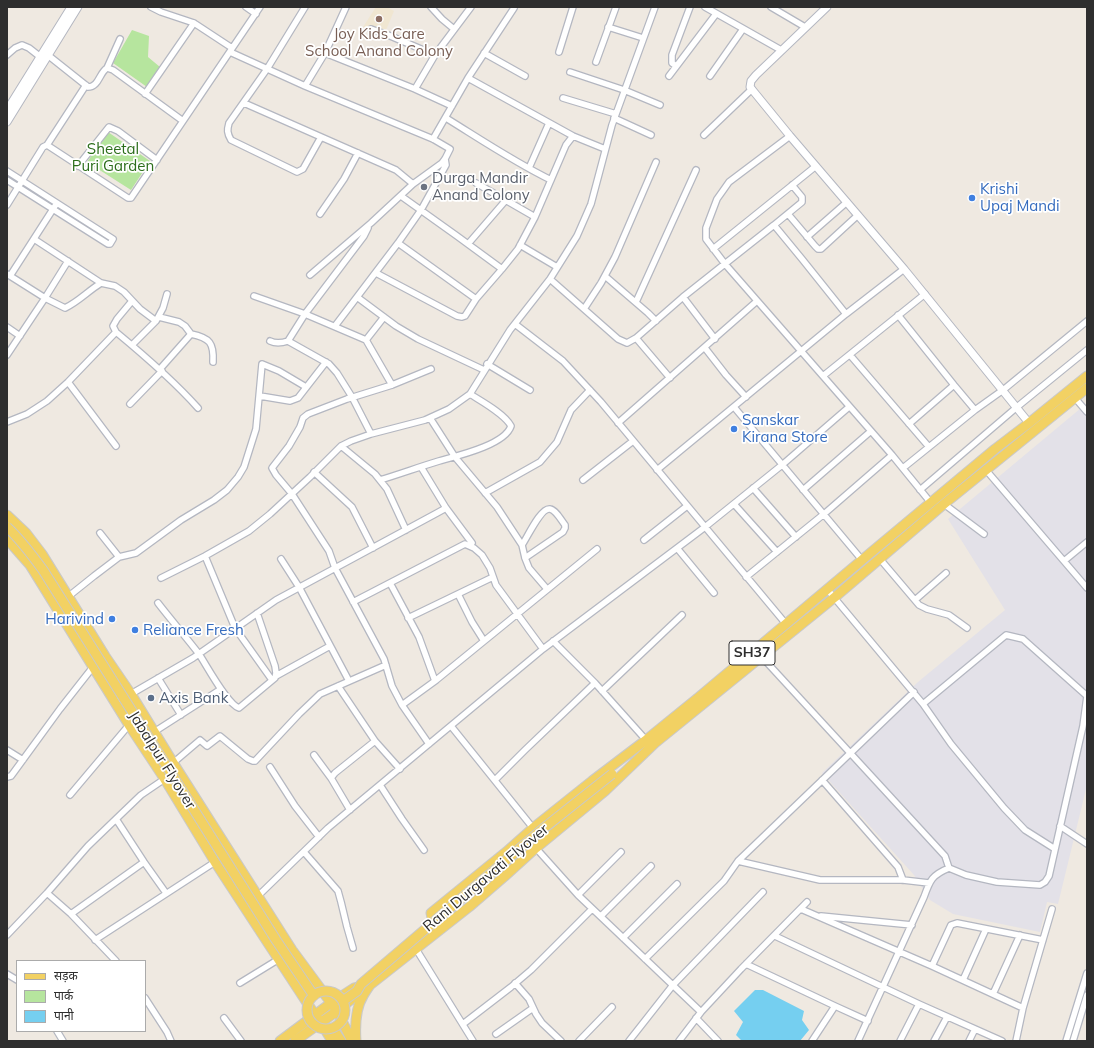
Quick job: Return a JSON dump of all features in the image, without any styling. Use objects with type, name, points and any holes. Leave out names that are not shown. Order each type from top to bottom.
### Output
[{"type":"main road","name":"SH37","points":[[436,933],[431,914],[506,852],[524,835],[758,653],[786,624],[827,589],[995,449],[1087,376]]},
{"type":"main road","points":[[280,1041],[331,1003],[354,988],[365,984],[416,949],[480,898],[536,848],[605,791],[655,743],[710,699],[758,653],[834,597],[944,504],[1087,388]]},
{"type":"main road","points":[[7,515],[26,533],[42,554],[292,950],[337,1011],[352,1041]]},
{"type":"main road","name":"Jabalpur Flyover","points":[[7,527],[30,551],[43,570],[276,940],[314,996]]},
{"type":"main road","points":[[7,539],[30,565],[215,862],[332,1041]]},
{"type":"main road","name":"Rani Durgavati Flyover","points":[[612,774],[623,757]]},
{"type":"main road","name":"Rani Durgavati Flyover","points":[[341,999],[357,991],[544,828],[612,774],[628,768]]},
{"type":"main road","points":[[295,1041],[337,1011],[358,993],[365,984]]},
{"type":"main road","points":[[356,1041],[358,1007],[365,984]]},
{"type":"main road","points":[[328,991],[334,993],[341,999],[345,1008],[345,1015],[342,1021],[333,1029],[321,1029],[310,1022],[307,1010],[308,1004],[314,996],[321,992],[328,991]]},
{"type":"main road","points":[[333,1029],[341,1041]]},
{"type":"street","points":[[7,110],[45,58],[71,7]]},
{"type":"street","points":[[7,122],[45,58],[78,7]]},
{"type":"street","points":[[151,7],[194,23],[231,50],[267,69],[433,139],[450,149],[442,163],[413,184],[369,226],[310,275]]},
{"type":"street","points":[[246,7],[256,14]]},
{"type":"street","points":[[47,145],[128,198],[131,198],[260,7]]},
{"type":"street","points":[[305,7],[267,69],[229,123],[227,134],[231,140],[297,172],[303,169],[322,137]]},
{"type":"street","points":[[305,86],[325,53],[346,7]]},
{"type":"street","points":[[415,89],[435,55],[471,7]]},
{"type":"street","points":[[559,52],[573,7]]},
{"type":"street","points":[[596,62],[616,7]]},
{"type":"street","points":[[160,578],[205,556],[248,531],[292,494],[341,446],[371,434],[430,418],[449,408],[470,394],[515,324],[550,279],[577,236],[591,204],[615,116],[655,7]]},
{"type":"street","points":[[676,66],[672,63],[672,55],[690,7]]},
{"type":"street","points":[[705,7],[781,50]]},
{"type":"street","points":[[771,7],[805,27]]},
{"type":"street","points":[[826,7],[751,81],[750,87],[925,294],[1029,423]]},
{"type":"street","points":[[434,8],[442,19],[454,29]]},
{"type":"street","points":[[433,139],[468,78],[514,8]]},
{"type":"street","points":[[669,76],[716,14]]},
{"type":"street","points":[[145,94],[194,23]]},
{"type":"street","points":[[608,27],[643,38]]},
{"type":"street","points":[[371,29],[435,55]]},
{"type":"street","points":[[710,76],[743,29]]},
{"type":"street","points":[[7,54],[22,45],[45,58],[88,87],[92,87],[96,84],[103,71],[107,68],[120,39]]},
{"type":"street","points":[[325,53],[415,89],[452,106]]},
{"type":"street","points":[[484,53],[525,76]]},
{"type":"street","points":[[107,68],[113,70],[183,121]]},
{"type":"street","points":[[570,72],[660,104]]},
{"type":"street","points":[[468,78],[573,136],[605,149]]},
{"type":"street","points":[[7,205],[43,147],[47,145],[86,85]]},
{"type":"street","points":[[704,135],[752,89]]},
{"type":"street","points":[[564,98],[615,116],[651,135]]},
{"type":"street","points":[[244,102],[396,170],[413,184]]},
{"type":"street","points":[[446,118],[551,180]]},
{"type":"street","points":[[529,168],[549,123]]},
{"type":"street","points":[[78,166],[109,127],[118,131],[157,160]]},
{"type":"street","points":[[376,272],[457,316],[465,316],[476,299],[502,269],[520,245],[535,217],[566,145],[573,136]]},
{"type":"street","points":[[790,136],[730,182],[718,199],[706,228],[706,239],[757,302],[892,455],[931,503]]},
{"type":"street","points":[[320,214],[344,179],[358,153]]},
{"type":"street","points":[[335,326],[421,210],[446,165],[445,159]]},
{"type":"street","points":[[584,309],[601,283],[615,257],[656,162]]},
{"type":"street","points":[[713,249],[816,166]]},
{"type":"street","points":[[636,302],[696,170]]},
{"type":"street","points":[[7,171],[113,239],[111,243],[108,244],[7,180]]},
{"type":"street","points":[[476,183],[535,217]]},
{"type":"street","points":[[550,279],[618,339],[628,343],[802,202],[802,197],[792,185]]},
{"type":"street","points":[[401,196],[502,269]]},
{"type":"street","points":[[468,244],[506,200]]},
{"type":"street","points":[[807,237],[847,202]]},
{"type":"street","points":[[57,203],[9,275],[45,298],[65,308],[73,304],[101,282]]},
{"type":"street","points":[[788,214],[807,237],[818,249],[821,250],[858,215]]},
{"type":"street","points":[[774,225],[846,314]]},
{"type":"street","points":[[270,341],[273,343],[281,343],[288,341],[305,314],[364,236],[369,226]]},
{"type":"street","points":[[34,239],[101,282],[115,286],[124,292],[140,309],[157,319],[179,322],[185,326],[191,334],[200,336],[210,342],[214,350],[214,362]]},
{"type":"street","points":[[398,243],[476,299]]},
{"type":"street","points":[[520,245],[557,267]]},
{"type":"street","points":[[7,355],[68,261]]},
{"type":"street","points":[[657,470],[846,314],[904,269]]},
{"type":"street","points":[[605,276],[656,321]]},
{"type":"street","points":[[132,345],[157,319],[163,308],[167,294]]},
{"type":"street","points":[[823,376],[925,294]]},
{"type":"street","points":[[254,296],[305,314],[366,340],[392,385]]},
{"type":"street","points":[[357,297],[396,326],[418,339],[486,367],[530,390]]},
{"type":"street","points":[[683,297],[715,339]]},
{"type":"street","points":[[132,301],[113,326],[116,332],[161,370],[198,408]]},
{"type":"street","points":[[618,423],[757,302]]},
{"type":"street","points":[[898,315],[975,410]]},
{"type":"street","points":[[366,340],[384,317]]},
{"type":"street","points":[[903,468],[975,410],[1003,390],[1087,321]]},
{"type":"street","points":[[515,324],[563,361],[590,390],[786,624]]},
{"type":"street","points":[[7,327],[20,336]]},
{"type":"street","points":[[7,422],[27,414],[47,401],[68,382],[116,332]]},
{"type":"street","points":[[130,404],[191,334]]},
{"type":"street","points":[[636,338],[670,378]]},
{"type":"street","points":[[288,341],[326,362],[337,373],[352,397],[371,434]]},
{"type":"street","points":[[705,348],[726,375],[746,397]]},
{"type":"street","points":[[920,490],[1017,407],[1087,350]]},
{"type":"street","points":[[850,355],[928,448]]},
{"type":"street","points":[[260,396],[290,401],[298,398],[326,362]]},
{"type":"street","points":[[69,596],[119,557],[136,553],[181,520],[214,500],[227,490],[235,481],[244,467],[256,429],[262,364],[279,371],[306,388]]},
{"type":"street","points":[[429,744],[402,705],[392,686],[384,659],[335,568],[328,551],[292,494],[272,468],[289,446],[300,427],[303,418],[308,414],[352,397],[392,385],[430,369]]},
{"type":"street","points":[[68,382],[116,446]]},
{"type":"street","points":[[909,424],[954,385]]},
{"type":"street","points":[[485,493],[540,462],[557,442],[572,410],[590,390]]},
{"type":"street","points":[[380,480],[469,453],[501,438],[511,426],[507,420],[470,394]]},
{"type":"street","points":[[1075,398],[1087,412]]},
{"type":"street","points":[[734,407],[862,560]]},
{"type":"street","points":[[258,896],[328,828],[543,649],[705,527],[782,465],[849,407]]},
{"type":"street","points":[[430,418],[455,457],[497,507],[522,545],[529,568],[547,590]]},
{"type":"street","points":[[803,490],[871,431]]},
{"type":"street","points":[[583,480],[633,441]]},
{"type":"street","points":[[341,446],[375,474],[387,489],[406,530]]},
{"type":"street","points":[[746,576],[824,514],[892,455]]},
{"type":"street","points":[[422,467],[446,508],[472,543]]},
{"type":"street","points":[[986,470],[1087,588]]},
{"type":"street","points":[[314,472],[352,507],[373,548]]},
{"type":"street","points":[[754,488],[796,537]]},
{"type":"street","points":[[734,504],[777,552]]},
{"type":"street","points":[[944,504],[984,534]]},
{"type":"street","points":[[644,540],[687,506]]},
{"type":"street","points":[[115,702],[198,654],[276,600],[446,508]]},
{"type":"street","points":[[522,545],[539,516],[546,509],[551,509],[556,512],[565,524],[565,528],[562,532],[525,558]]},
{"type":"street","points":[[100,532],[119,557]]},
{"type":"street","points":[[1064,561],[1087,542]]},
{"type":"street","points":[[353,602],[465,544],[474,548],[482,555],[490,568],[496,585],[543,649]]},
{"type":"street","points":[[677,548],[714,593]]},
{"type":"street","points":[[402,705],[435,681],[597,549]]},
{"type":"street","points":[[205,556],[235,628],[274,678]]},
{"type":"street","points":[[281,559],[299,587],[349,681]]},
{"type":"street","points":[[880,559],[923,608],[949,615],[967,628]]},
{"type":"street","points":[[915,600],[946,573]]},
{"type":"street","points":[[408,618],[493,577]]},
{"type":"street","points":[[390,583],[419,637],[435,681]]},
{"type":"street","points":[[827,589],[914,692],[951,744],[1004,808],[1025,830],[1055,849]]},
{"type":"street","points":[[458,594],[472,622],[484,641]]},
{"type":"street","points":[[158,603],[198,654],[221,689],[236,707],[239,708],[274,678],[330,646]]},
{"type":"street","points":[[257,613],[275,666],[276,673],[274,678]]},
{"type":"street","points":[[602,691],[682,614]]},
{"type":"street","points":[[858,1041],[912,925],[929,883],[938,873],[949,868],[966,875],[997,882],[1040,885],[1046,882],[1049,876],[1055,849],[1082,726],[1087,696],[1023,639],[1006,634],[923,704]]},
{"type":"street","points":[[553,641],[595,683],[646,740]]},
{"type":"street","points":[[758,653],[945,856],[949,868]]},
{"type":"street","points":[[7,935],[47,893],[88,846],[141,795],[164,778],[200,740],[207,746],[220,736],[248,759],[255,761],[320,694],[386,665]]},
{"type":"street","points":[[7,777],[11,776],[93,667]]},
{"type":"street","points":[[158,678],[181,715]]},
{"type":"street","points":[[495,780],[595,683]]},
{"type":"street","points":[[338,686],[375,741],[400,769]]},
{"type":"street","points":[[154,732],[221,689]]},
{"type":"street","points":[[645,959],[724,881],[738,861],[914,692]]},
{"type":"street","points":[[70,795],[129,724]]},
{"type":"street","points":[[451,726],[533,828]]},
{"type":"street","points":[[331,778],[335,773],[375,741]]},
{"type":"street","points":[[7,750],[23,760]]},
{"type":"street","points":[[314,755],[331,778],[350,810]]},
{"type":"street","points":[[270,767],[295,806],[318,837]]},
{"type":"street","points":[[822,780],[898,867],[902,880]]},
{"type":"street","points":[[380,785],[424,850]]},
{"type":"street","points":[[116,819],[166,893]]},
{"type":"street","points":[[1060,826],[1087,844]]},
{"type":"street","points":[[524,835],[578,895],[701,1012]]},
{"type":"street","points":[[304,852],[338,891],[353,948]]},
{"type":"street","points":[[578,895],[621,852]]},
{"type":"street","points":[[738,861],[820,880],[902,880],[929,883]]},
{"type":"street","points":[[71,914],[144,862]]},
{"type":"street","points":[[95,940],[215,862]]},
{"type":"street","points":[[601,916],[651,866]]},
{"type":"street","points":[[623,938],[677,884]]},
{"type":"street","points":[[629,1041],[674,985],[763,892]]},
{"type":"street","points":[[47,893],[71,914],[115,960]]},
{"type":"street","points":[[678,1041],[701,1012],[746,964],[808,902]]},
{"type":"street","points":[[463,1024],[531,970],[592,909]]},
{"type":"street","points":[[801,909],[932,966],[1023,1008]]},
{"type":"street","points":[[1016,1041],[1023,1008],[1052,909]]},
{"type":"street","points":[[815,915],[912,925]]},
{"type":"street","points":[[932,966],[951,925],[957,923],[1043,940]]},
{"type":"street","points":[[963,980],[986,929]]},
{"type":"street","points":[[993,994],[1020,935]]},
{"type":"street","points":[[775,936],[947,1017],[1002,1041]]},
{"type":"street","points":[[416,949],[474,1041]]},
{"type":"street","points":[[240,983],[278,959]]},
{"type":"street","points":[[746,964],[868,1021]]},
{"type":"street","points":[[1066,1041],[1087,973]]},
{"type":"street","points":[[7,974],[16,979]]},
{"type":"street","points":[[515,983],[529,1000],[542,1023],[561,1041]]},
{"type":"street","points":[[1073,1041],[1087,995]]},
{"type":"street","points":[[146,1000],[167,1032],[171,1041]]},
{"type":"street","points":[[900,1041],[919,1004]]},
{"type":"street","points":[[812,1041],[835,1006]]},
{"type":"street","points":[[579,1041],[612,1007]]},
{"type":"street","points":[[496,1034],[533,1008]]},
{"type":"street","points":[[934,1041],[947,1017]]},
{"type":"street","points":[[224,1018],[241,1041]]},
{"type":"street","points":[[696,1018],[718,1041]]},
{"type":"street","points":[[969,1041],[974,1029]]},
{"type":"street","points":[[58,1032],[63,1041]]},
{"type":"shaded area","name":"Joy Kids Care School Anand Colony","points":[[376,7],[387,7],[394,11],[384,35],[363,27]]},
{"type":"shaded area","points":[[1087,403],[1087,785],[1058,904],[1047,902],[1040,932],[953,914],[930,900],[914,875],[822,773],[918,682],[1005,610],[948,519]]},
{"type":"green space","points":[[132,30],[149,36],[148,57],[160,67],[147,87],[113,63]]},
{"type":"green space","name":"Sheetal Puri Garden","points":[[108,132],[150,161],[131,190],[87,162]]},
{"type":"water","points":[[755,990],[763,990],[804,1011],[802,1020],[809,1030],[800,1041],[742,1041],[736,1035],[743,1022],[734,1011]]},
{"type":"place","name":"Joy Kids Care School Anand Colony","points":[[379,19]]},
{"type":"place","name":"Durga Mandir Anand Colony","points":[[424,187]]},
{"type":"place","name":"Krishi Upaj Mandi","points":[[972,198]]},
{"type":"place","name":"Sanskar Kirana Store","points":[[734,429]]},
{"type":"place","name":"Harivind","points":[[112,619]]},
{"type":"place","name":"Reliance Fresh","points":[[135,630]]},
{"type":"place","name":"Axis Bank","points":[[151,698]]}]
